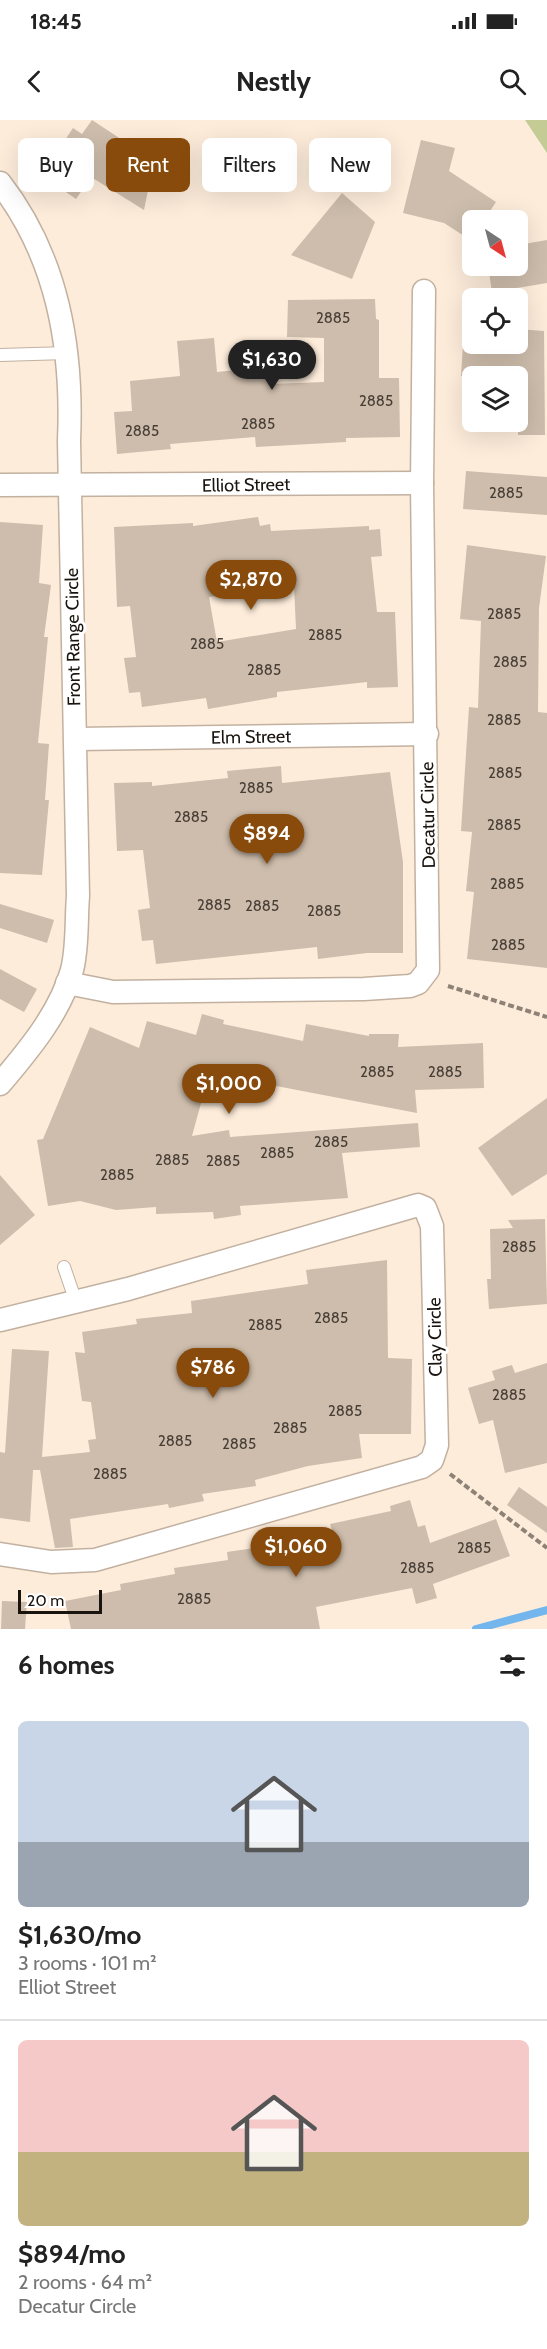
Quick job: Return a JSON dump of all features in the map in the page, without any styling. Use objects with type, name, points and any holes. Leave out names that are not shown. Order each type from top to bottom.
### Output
[{"type":"street","name":"Front Range Circle","points":[[0,183],[35,238],[52,280],[67,353],[71,392],[70,485],[78,896],[73,968],[67,983],[51,1015],[25,1055],[0,1084]]},
{"type":"street","name":"Decatur Circle","points":[[423,978],[430,961],[422,483],[424,291]]},
{"type":"street","name":"Elliot Street","points":[[0,485],[422,483]]},
{"type":"street","name":"Elm Street","points":[[76,739],[426,734]]},
{"type":"street","points":[[67,983],[113,992],[364,989],[410,986],[423,978]]},
{"type":"street","name":"Clay Circle","points":[[0,1320],[76,1302],[418,1205],[425,1208],[432,1226],[437,1445],[432,1460]]},
{"type":"street","points":[[0,1554],[51,1562],[95,1560],[422,1467],[432,1460]]},
{"type":"lane","points":[[0,355],[67,353]]},
{"type":"lane","points":[[64,1267],[76,1302]]},
{"type":"path","points":[[423,978],[547,1017]]},
{"type":"path","points":[[432,1460],[547,1548]]},
{"type":"green space","points":[[525,120],[547,120],[547,153]]},
{"type":"building","points":[[92,120],[119,138],[106,138],[106,186],[94,179],[94,138],[66,138],[73,128],[82,134]]},
{"type":"building","points":[[421,140],[455,148],[449,171],[496,202],[491,210],[462,210],[462,235],[444,223],[403,213]]},
{"type":"building","points":[[66,192],[81,192],[76,199]]},
{"type":"building","points":[[115,192],[148,192],[144,210]]},
{"type":"building","points":[[342,193],[375,222],[352,279],[291,255]]},
{"type":"building","points":[[547,240],[547,283],[516,288],[491,288],[490,276],[528,276],[528,243]]},
{"type":"building","points":[[375,299],[376,319],[379,320],[379,378],[399,378],[400,437],[346,438],[346,442],[256,447],[255,437],[170,444],[171,449],[117,454],[114,412],[132,411],[130,381],[180,376],[177,341],[214,338],[217,372],[267,367],[269,384],[324,382],[324,338],[287,337],[288,300]]},
{"type":"building","points":[[528,330],[544,331],[545,435],[518,435],[518,432],[528,432],[528,366],[462,366],[461,376],[462,354],[528,354]]},
{"type":"building","points":[[466,471],[547,477],[547,515],[463,509]]},
{"type":"building","points":[[258,517],[260,526],[270,524],[271,531],[369,526],[369,530],[380,529],[382,556],[371,557],[377,612],[395,612],[398,687],[367,688],[367,682],[277,692],[277,697],[208,709],[206,698],[142,707],[140,692],[129,693],[124,658],[136,657],[130,606],[117,607],[114,527],[193,523],[193,526]],"holes":[[[294,586],[296,629],[217,642],[209,597]]]},
{"type":"building","points":[[0,522],[43,525],[39,583],[51,585],[44,637],[48,637],[38,743],[49,744],[45,800],[49,800],[42,875],[0,873]]},
{"type":"building","points":[[467,545],[546,556],[539,608],[538,712],[547,713],[547,968],[467,959],[474,892],[466,891],[472,832],[461,831],[469,707],[478,708],[481,621],[460,619]]},
{"type":"building","points":[[281,766],[282,783],[390,772],[403,862],[403,953],[367,953],[318,959],[317,947],[156,964],[153,940],[142,941],[138,910],[150,908],[143,850],[117,851],[114,783],[152,782],[152,786],[228,778],[227,771]]},
{"type":"building","points":[[0,904],[54,920],[47,943],[0,928]]},
{"type":"building","points":[[0,969],[37,989],[24,1012],[0,999]]},
{"type":"building","points":[[202,1014],[224,1020],[223,1024],[303,1041],[306,1024],[369,1036],[369,1034],[399,1034],[398,1047],[483,1043],[484,1088],[415,1090],[417,1113],[271,1085],[269,1097],[206,1085],[192,1136],[229,1130],[230,1137],[418,1123],[420,1147],[342,1153],[348,1198],[240,1206],[241,1215],[214,1219],[213,1212],[156,1214],[156,1207],[116,1210],[80,1201],[48,1206],[37,1140],[43,1139],[90,1027],[139,1048],[147,1021],[196,1035]]},
{"type":"building","points":[[547,1098],[547,1174],[512,1196],[478,1148]]},
{"type":"building","points":[[0,1175],[35,1215],[0,1245]]},
{"type":"building","points":[[545,1219],[547,1304],[489,1309],[487,1279],[491,1279],[490,1229],[513,1228],[508,1220]]},
{"type":"building","points":[[387,1260],[388,1358],[412,1359],[411,1434],[359,1434],[362,1458],[308,1466],[255,1480],[256,1486],[202,1494],[204,1501],[169,1508],[168,1504],[70,1519],[73,1547],[55,1548],[40,1470],[33,1470],[30,1522],[0,1518],[0,1452],[5,1453],[12,1349],[49,1351],[42,1457],[90,1452],[88,1440],[96,1439],[91,1402],[82,1401],[75,1352],[85,1353],[82,1332],[137,1324],[136,1319],[192,1313],[191,1301],[308,1284],[306,1270]]},
{"type":"building","points":[[547,1363],[547,1463],[505,1473],[493,1420],[479,1424],[468,1388],[495,1380],[492,1371],[512,1365],[515,1373]]},
{"type":"building","points":[[519,1487],[547,1507],[547,1533],[507,1505]]},
{"type":"building","points":[[410,1500],[418,1527],[425,1525],[430,1543],[496,1519],[510,1556],[433,1584],[437,1598],[416,1604],[412,1588],[316,1607],[320,1629],[71,1629],[65,1601],[121,1590],[120,1584],[175,1574],[174,1568],[228,1560],[227,1552],[281,1544],[281,1540],[332,1531],[330,1524],[391,1511],[390,1506]]},
{"type":"building","points":[[2,1601],[27,1602],[25,1629],[1,1629]]},
{"type":"waterway","points":[[476,1629],[547,1610]]}]
